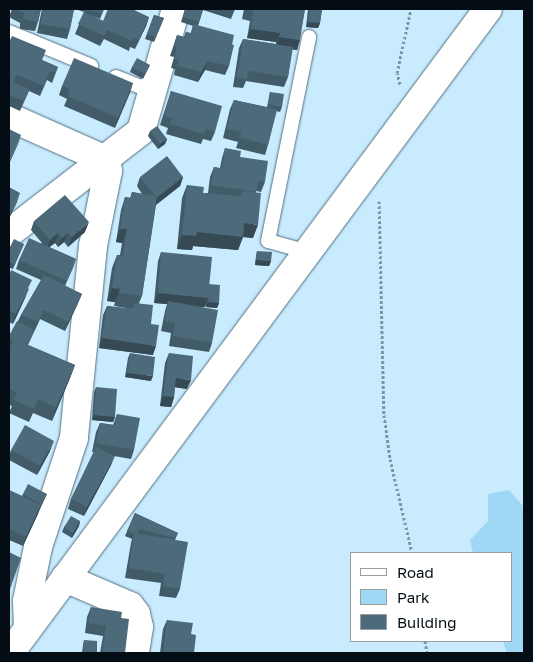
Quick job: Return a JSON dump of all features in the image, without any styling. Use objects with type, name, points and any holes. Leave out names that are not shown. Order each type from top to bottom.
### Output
[{"type":"street","points":[[9,233],[106,160],[141,131],[176,9]]},
{"type":"street","points":[[10,653],[488,9]]},
{"type":"street","points":[[9,118],[106,160]]},
{"type":"street","points":[[28,628],[27,601],[38,547],[74,438],[82,333],[93,246],[108,171],[106,160]]},
{"type":"street","points":[[65,578],[130,606],[136,614],[139,627],[135,653]]},
{"type":"lane","points":[[9,32],[153,92]]},
{"type":"lane","points":[[308,252],[268,241],[309,37]]},
{"type":"path","points":[[411,9],[397,73],[401,89],[419,101]]},
{"type":"path","points":[[372,166],[378,186],[384,415],[390,459],[412,552]]},
{"type":"green space","points":[[509,490],[524,507],[524,653],[507,653],[503,642],[513,642],[513,552],[473,552],[470,540],[488,521],[488,494]]},
{"type":"building","points":[[15,9],[41,9],[38,22],[23,19],[24,13]]},
{"type":"building","points":[[43,9],[74,9],[70,29],[41,24]]},
{"type":"building","points":[[89,9],[104,9],[102,14]]},
{"type":"building","points":[[108,9],[132,9],[149,17],[139,40],[134,38],[132,41],[107,30],[104,36],[78,24],[84,12],[103,21]]},
{"type":"building","points":[[185,9],[203,9],[199,22],[183,17]]},
{"type":"building","points":[[246,9],[305,9],[300,40],[279,37],[280,33],[251,29],[253,11]]},
{"type":"building","points":[[310,9],[322,9],[320,23],[308,22]]},
{"type":"building","points":[[154,15],[164,18],[156,37],[147,34]]},
{"type":"building","points":[[193,24],[234,35],[232,45],[191,33]]},
{"type":"building","points":[[186,32],[234,45],[229,66],[208,61],[201,72],[177,66],[179,60],[174,59],[177,47],[174,46],[177,35],[184,37]]},
{"type":"building","points":[[12,36],[46,50],[42,60],[58,67],[55,73],[50,71],[44,86],[17,75],[13,82],[29,89],[24,101],[9,95],[9,42]]},
{"type":"building","points":[[243,39],[293,47],[288,77],[248,71],[247,79],[237,77]]},
{"type":"building","points":[[74,58],[133,83],[118,118],[68,96],[70,89],[62,86]]},
{"type":"building","points":[[137,58],[150,65],[145,74],[132,67]]},
{"type":"building","points":[[171,91],[222,106],[215,132],[206,129],[204,134],[170,124],[172,118],[164,116]]},
{"type":"building","points":[[270,92],[284,94],[282,107],[268,104]]},
{"type":"building","points":[[234,100],[277,110],[268,145],[240,138],[241,132],[227,129]]},
{"type":"building","points":[[157,126],[167,139],[160,144],[150,131]]},
{"type":"building","points":[[9,129],[21,135],[9,162]]},
{"type":"building","points":[[225,148],[241,151],[240,157],[268,161],[265,182],[258,181],[256,192],[211,185],[214,167],[222,169]]},
{"type":"building","points":[[167,156],[183,177],[157,197],[140,177]]},
{"type":"building","points":[[187,185],[204,187],[203,193],[242,196],[242,191],[261,193],[258,225],[244,223],[243,237],[197,232],[196,236],[182,235]]},
{"type":"building","points":[[9,187],[20,193],[9,216]]},
{"type":"building","points":[[132,192],[157,196],[142,296],[119,293],[120,289],[112,288],[117,255],[123,256],[127,229],[120,229],[125,197],[131,198]]},
{"type":"building","points":[[65,195],[89,222],[72,237],[68,233],[62,238],[58,233],[50,240],[34,221]]},
{"type":"building","points":[[29,238],[76,259],[67,281],[19,260]]},
{"type":"building","points":[[14,239],[24,244],[14,264],[9,262],[9,246]]},
{"type":"building","points":[[257,251],[272,252],[271,261],[256,260]]},
{"type":"building","points":[[161,252],[212,257],[208,298],[158,293]]},
{"type":"building","points":[[11,270],[32,280],[28,288],[9,279]]},
{"type":"building","points":[[44,275],[82,294],[68,322],[44,310],[38,322],[21,315]]},
{"type":"building","points":[[9,279],[29,289],[16,314],[9,310]]},
{"type":"building","points":[[209,284],[220,285],[219,303],[208,302]]},
{"type":"building","points":[[168,301],[218,310],[212,343],[173,336],[175,323],[165,321]]},
{"type":"building","points":[[134,303],[153,305],[151,324],[159,325],[156,346],[102,338],[107,306],[133,309]]},
{"type":"building","points":[[17,321],[34,330],[27,344],[9,339]]},
{"type":"building","points":[[14,339],[75,365],[56,408],[38,399],[34,409],[14,400],[17,393],[9,389],[9,345],[11,346]]},
{"type":"building","points":[[130,353],[155,357],[153,376],[127,373]]},
{"type":"building","points":[[169,353],[193,356],[191,380],[176,378],[174,397],[163,396]]},
{"type":"building","points":[[96,387],[117,389],[115,417],[94,415]]},
{"type":"building","points":[[117,414],[140,418],[134,450],[96,443],[100,423],[115,425]]},
{"type":"building","points":[[25,425],[54,441],[40,466],[11,450]]},
{"type":"building","points":[[96,447],[115,456],[87,507],[71,499]]},
{"type":"building","points":[[28,484],[47,494],[41,504],[23,494]]},
{"type":"building","points":[[9,490],[41,505],[26,537],[9,529]]},
{"type":"building","points":[[135,513],[178,533],[175,538],[139,529],[137,534],[127,531]]},
{"type":"building","points":[[71,516],[80,521],[73,533],[64,527]]},
{"type":"building","points":[[134,533],[188,542],[180,589],[163,586],[165,574],[129,568]]},
{"type":"building","points":[[9,552],[21,558],[9,592]]},
{"type":"building","points":[[91,607],[122,612],[121,618],[129,619],[125,653],[102,653],[106,626],[88,623]]},
{"type":"building","points":[[167,620],[193,623],[191,634],[196,635],[194,653],[163,652]]},
{"type":"building","points":[[84,640],[97,641],[97,653],[83,653]]}]
